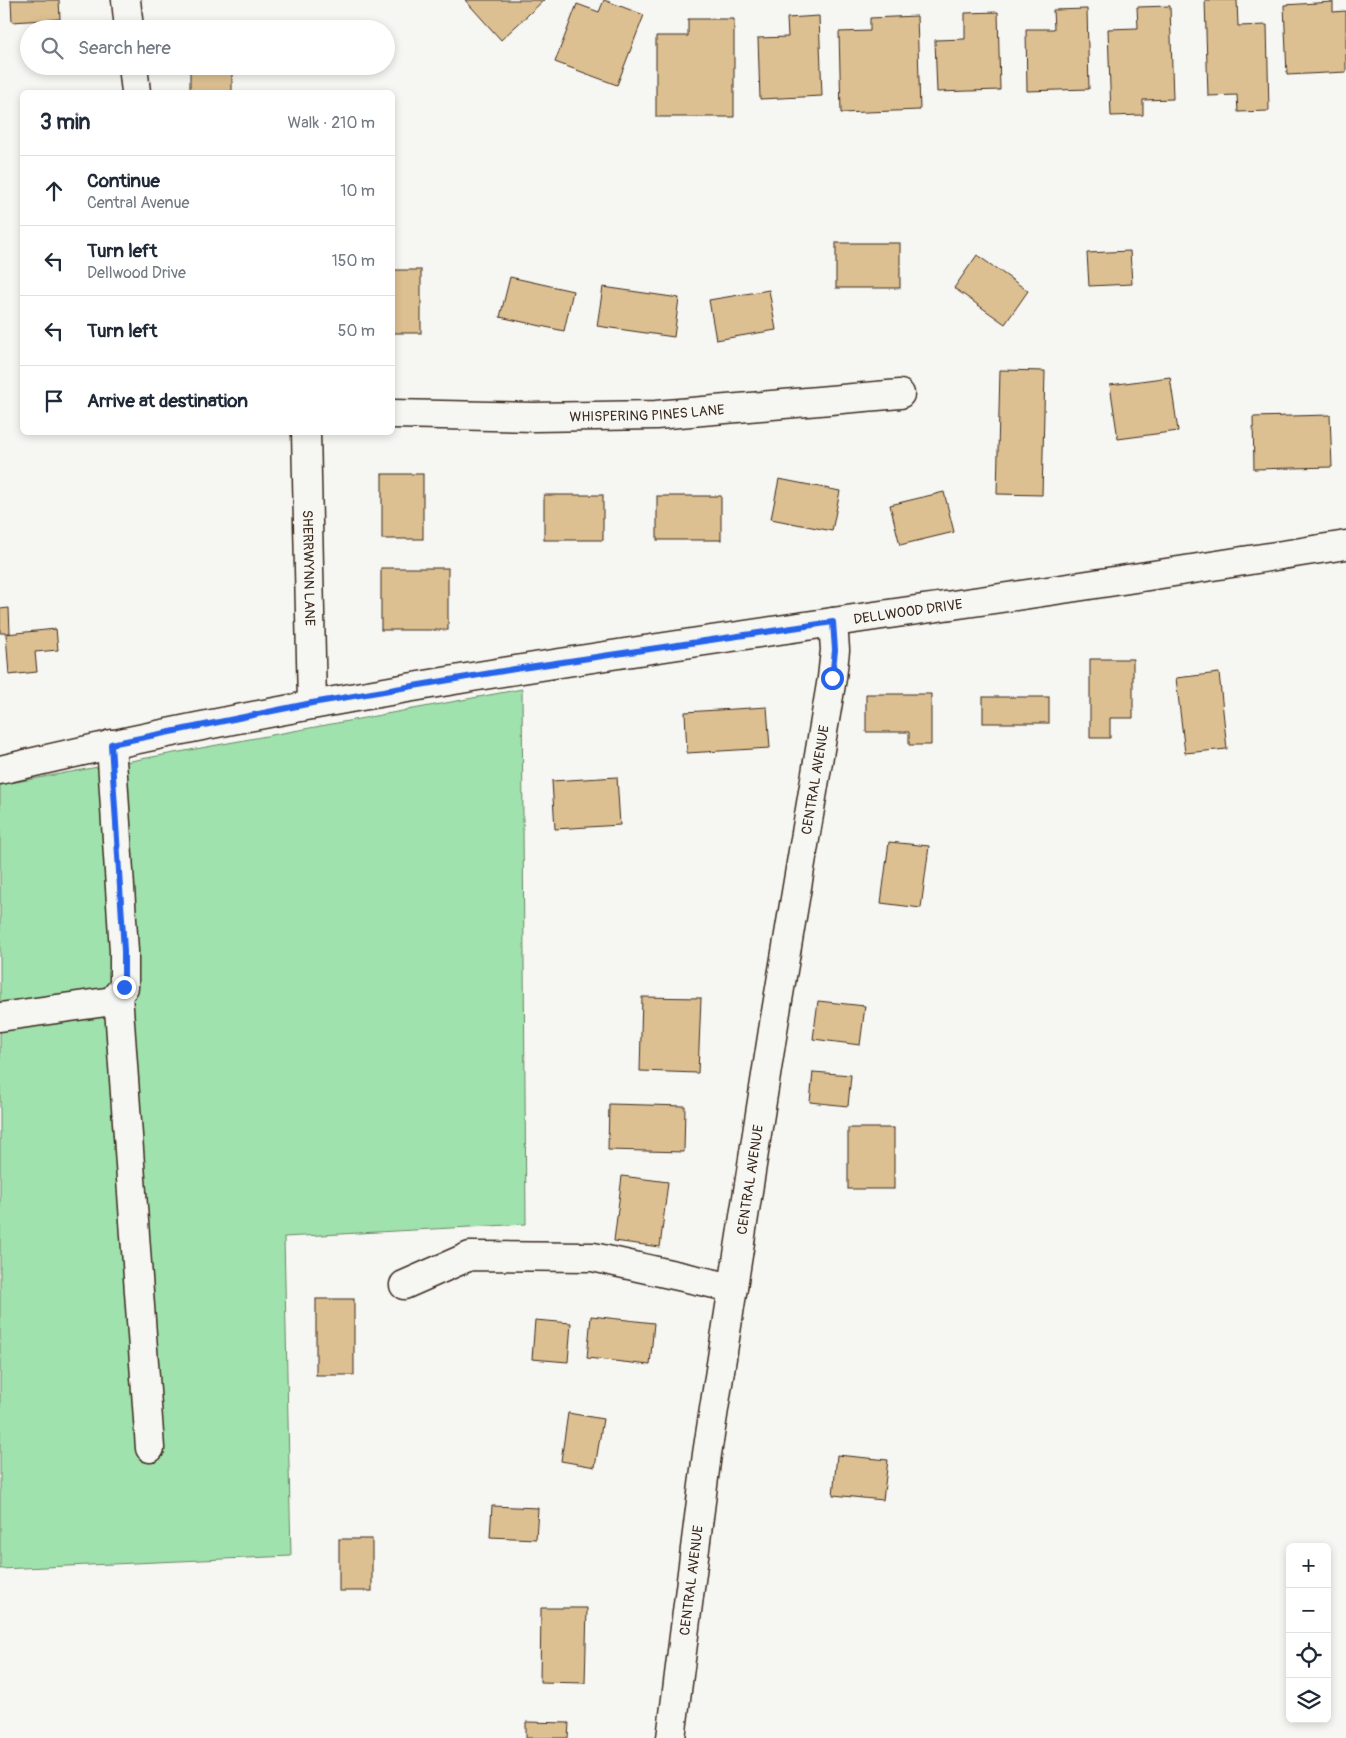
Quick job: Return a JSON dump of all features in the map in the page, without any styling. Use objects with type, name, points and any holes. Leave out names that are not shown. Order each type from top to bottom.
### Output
[{"type":"street","points":[[126,0],[128,20]]},
{"type":"street","points":[[134,75],[136,90]]},
{"type":"street","name":"WHISPERING PINES LANE","points":[[395,414],[656,415],[900,394]]},
{"type":"street","name":"SHERRWYNN LANE","points":[[306,435],[312,703]]},
{"type":"street","name":"DELLWOOD DRIVE","points":[[0,770],[111,744],[312,703],[515,669],[1346,545]]},
{"type":"street","name":"CENTRAL AVENUE","points":[[671,1738],[707,1454],[774,1024],[832,678],[835,650],[833,622]]},
{"type":"street","points":[[0,1018],[113,1001],[124,987],[124,951],[111,744]]},
{"type":"street","points":[[118,994],[150,1448]]},
{"type":"street","points":[[404,1285],[470,1256],[593,1257],[733,1288]]},
{"type":"green space","points":[[522,689],[526,1224],[284,1237],[291,1556],[0,1569],[0,785]]},
{"type":"building","points":[[11,0],[59,0],[60,19],[12,22]]},
{"type":"building","points":[[465,0],[544,0],[501,40]]},
{"type":"building","points":[[604,0],[644,15],[617,85],[555,62],[577,4],[599,12]]},
{"type":"building","points":[[1205,0],[1237,0],[1238,26],[1267,25],[1269,111],[1238,112],[1237,95],[1208,96]]},
{"type":"building","points":[[1333,2],[1333,12],[1346,11],[1346,72],[1287,75],[1284,5]]},
{"type":"building","points":[[1170,6],[1173,99],[1143,100],[1143,115],[1111,116],[1108,29],[1138,28],[1137,7]]},
{"type":"building","points":[[1087,9],[1089,89],[1027,91],[1026,29],[1054,29],[1053,10]]},
{"type":"building","points":[[998,12],[1000,90],[937,92],[935,40],[965,39],[965,13]]},
{"type":"building","points":[[819,16],[822,96],[760,99],[758,38],[788,37],[787,18]]},
{"type":"building","points":[[917,16],[920,110],[841,113],[839,32],[870,31],[870,18]]},
{"type":"building","points":[[688,19],[734,19],[734,117],[656,117],[656,36],[688,36]]},
{"type":"building","points":[[190,75],[232,75],[232,90],[190,90]]},
{"type":"building","points":[[836,243],[900,243],[900,288],[836,288]]},
{"type":"building","points":[[1130,251],[1132,284],[1089,286],[1087,253]]},
{"type":"building","points":[[977,255],[1028,291],[1005,324],[954,288]]},
{"type":"building","points":[[395,270],[421,270],[421,333],[395,333]]},
{"type":"building","points":[[510,277],[573,291],[564,331],[500,317]]},
{"type":"building","points":[[603,287],[679,298],[674,337],[597,326]]},
{"type":"building","points":[[769,290],[776,330],[716,340],[709,300]]},
{"type":"building","points":[[1000,370],[1045,371],[1042,495],[997,494]]},
{"type":"building","points":[[1170,377],[1178,431],[1118,439],[1110,385]]},
{"type":"building","points":[[1330,415],[1332,467],[1254,469],[1253,417]]},
{"type":"building","points":[[382,474],[423,474],[423,539],[382,539]]},
{"type":"building","points":[[779,479],[840,491],[832,531],[771,519]]},
{"type":"building","points":[[944,492],[954,532],[900,545],[890,505]]},
{"type":"building","points":[[544,495],[603,495],[603,540],[544,540]]},
{"type":"building","points":[[657,496],[721,496],[721,540],[657,540]]},
{"type":"building","points":[[381,568],[448,568],[448,630],[381,630]]},
{"type":"building","points":[[9,608],[10,633],[0,633],[0,609]]},
{"type":"building","points":[[56,629],[58,650],[35,652],[37,672],[9,675],[6,634]]},
{"type":"building","points":[[1090,659],[1133,659],[1133,718],[1110,718],[1110,738],[1090,738]]},
{"type":"building","points":[[1219,673],[1227,749],[1185,753],[1176,678]]},
{"type":"building","points":[[866,694],[931,694],[931,745],[909,745],[909,732],[866,732]]},
{"type":"building","points":[[983,697],[1049,697],[1049,723],[983,723]]},
{"type":"building","points":[[767,707],[770,748],[687,753],[685,712]]},
{"type":"building","points":[[617,777],[620,825],[555,829],[552,781]]},
{"type":"building","points":[[889,842],[929,846],[921,908],[881,903]]},
{"type":"building","points":[[642,997],[701,998],[698,1073],[640,1071]]},
{"type":"building","points":[[818,1001],[865,1006],[860,1045],[813,1039]]},
{"type":"building","points":[[813,1072],[851,1075],[848,1106],[810,1102]]},
{"type":"building","points":[[609,1104],[685,1106],[684,1152],[608,1150]]},
{"type":"building","points":[[848,1128],[894,1128],[894,1189],[848,1189]]},
{"type":"building","points":[[622,1176],[668,1182],[660,1247],[614,1241]]},
{"type":"building","points":[[316,1299],[354,1299],[354,1375],[316,1375]]},
{"type":"building","points":[[591,1316],[654,1323],[650,1365],[587,1358]]},
{"type":"building","points":[[535,1320],[571,1323],[568,1362],[532,1359]]},
{"type":"building","points":[[568,1413],[603,1419],[595,1467],[561,1461]]},
{"type":"building","points":[[837,1455],[888,1460],[883,1500],[833,1495]]},
{"type":"building","points":[[492,1506],[538,1508],[536,1539],[490,1537]]},
{"type":"building","points":[[339,1539],[372,1539],[372,1591],[339,1591]]},
{"type":"building","points":[[541,1608],[587,1608],[585,1683],[540,1682]]},
{"type":"building","points":[[526,1722],[569,1723],[568,1738],[526,1738]]},
{"type":"route","points":[[124,987],[124,951],[111,744],[312,703],[515,669],[833,622],[835,650],[832,678]]}]
